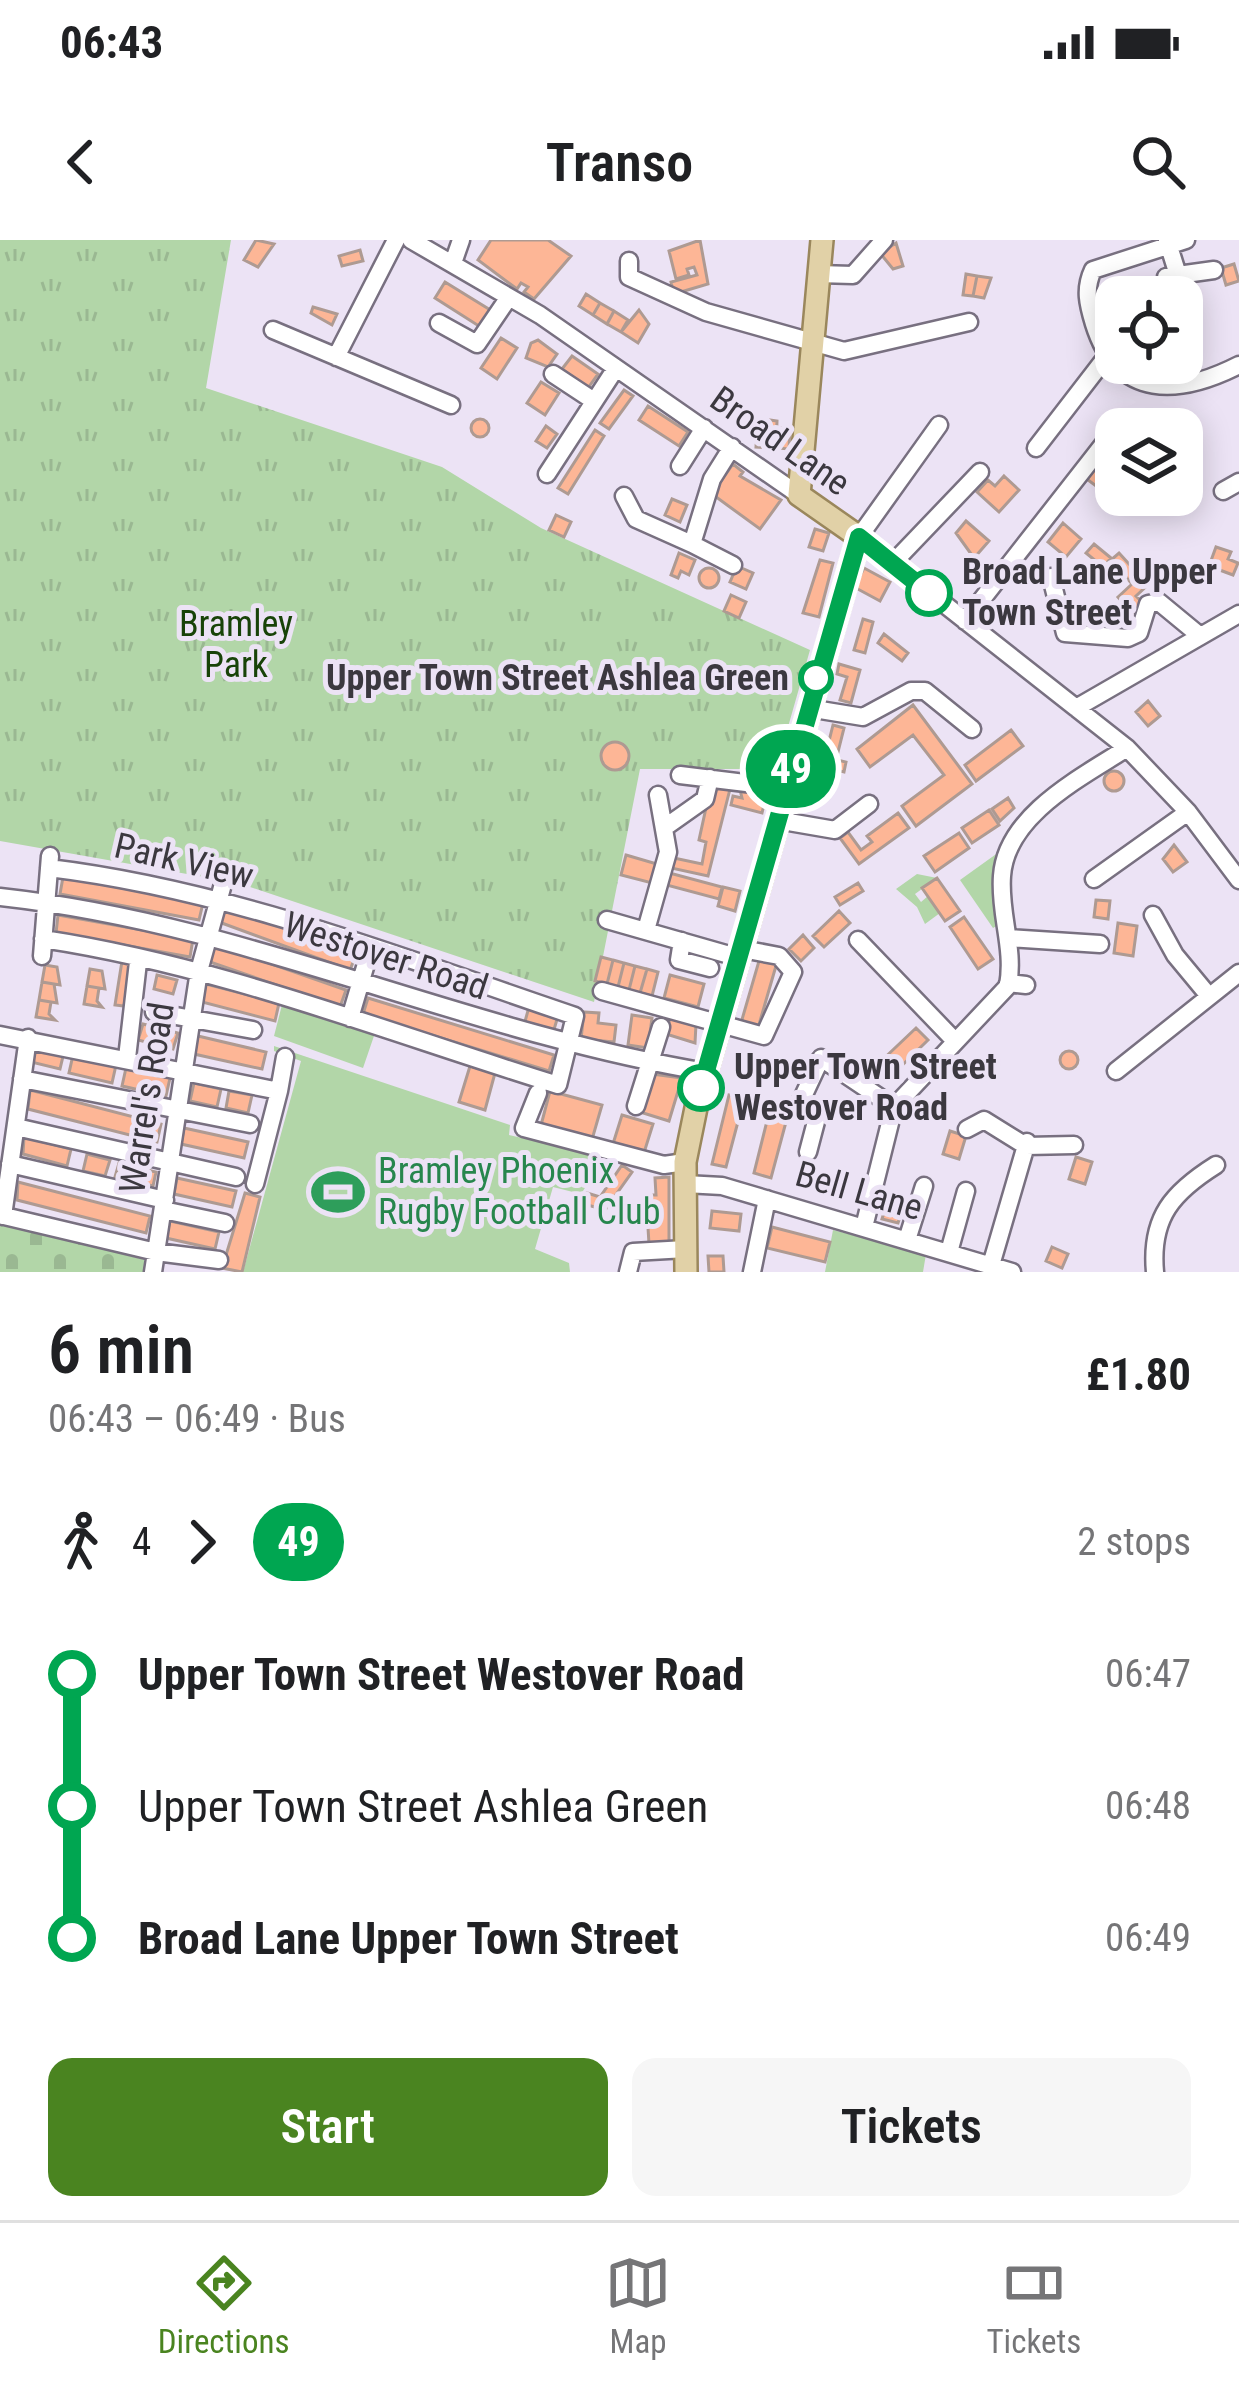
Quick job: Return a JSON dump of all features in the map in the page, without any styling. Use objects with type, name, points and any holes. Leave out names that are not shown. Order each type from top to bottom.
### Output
[{"type":"main road","points":[[799,495],[822,240]]},
{"type":"main road","name":"Broad Lane","points":[[799,495],[859,537]]},
{"type":"main road","points":[[686,1272],[685,1173],[706,1072],[859,537]]},
{"type":"street","points":[[336,357],[396,240]]},
{"type":"street","name":"Broad Lane","points":[[411,240],[509,297],[799,495]]},
{"type":"street","points":[[453,263],[461,240]]},
{"type":"street","points":[[818,274],[853,275],[884,240]]},
{"type":"street","points":[[1095,322],[1088,302],[1093,270],[1174,242],[1172,276],[1214,270]]},
{"type":"street","points":[[629,261],[629,278],[706,312],[811,344],[868,349],[969,322]]},
{"type":"street","points":[[439,323],[477,344],[509,297]]},
{"type":"street","points":[[273,330],[451,405]]},
{"type":"street","points":[[1203,382],[1239,365]]},
{"type":"street","points":[[547,473],[616,368]]},
{"type":"street","points":[[1036,448],[1095,372]]},
{"type":"street","points":[[553,374],[593,401]]},
{"type":"street","points":[[1156,384],[1166,388],[1199,384]]},
{"type":"street","points":[[859,537],[939,425]]},
{"type":"street","points":[[680,466],[704,428]]},
{"type":"street","points":[[692,544],[712,479],[732,447]]},
{"type":"street","points":[[965,621],[1095,455]]},
{"type":"street","points":[[892,564],[980,472]]},
{"type":"street","points":[[625,496],[636,519],[734,565]]},
{"type":"street","name":"Broad Lane","points":[[859,537],[1127,748],[1188,812],[1239,880]]},
{"type":"street","points":[[1051,577],[1065,633],[1128,638],[1139,633],[1148,604],[1160,602],[1199,635]]},
{"type":"street","points":[[1076,708],[1239,614]]},
{"type":"street","points":[[808,708],[862,717],[911,692],[925,691],[971,729]]},
{"type":"street","points":[[864,1227],[894,1107],[1017,984],[1002,877],[1014,839],[1067,787],[1127,748]]},
{"type":"street","points":[[680,775],[786,788]]},
{"type":"street","points":[[664,828],[705,799],[710,778]]},
{"type":"street","points":[[646,930],[668,852],[658,795]]},
{"type":"street","points":[[777,820],[836,830],[869,804]]},
{"type":"street","points":[[1094,879],[1188,812]]},
{"type":"street","name":"Park View","points":[[46,902],[50,862],[221,892],[575,1016],[568,1046]]},
{"type":"street","name":"Warrel's Road","points":[[153,1272],[199,971],[221,892]]},
{"type":"street","name":"Westover Road","points":[[0,897],[208,934],[568,1046],[706,1072]]},
{"type":"street","points":[[46,902],[42,947],[199,971],[558,1085],[568,1046]]},
{"type":"street","points":[[1153,915],[1175,955],[1209,996]]},
{"type":"street","points":[[602,991],[764,1036],[793,972],[779,956],[682,941],[607,920]]},
{"type":"street","points":[[1010,938],[1100,944]]},
{"type":"street","points":[[858,940],[955,1041]]},
{"type":"street","points":[[682,941],[680,959],[710,968]]},
{"type":"street","points":[[350,1018],[371,947]]},
{"type":"street","points":[[127,1058],[138,962]]},
{"type":"street","points":[[1116,1071],[1239,973]]},
{"type":"street","points":[[154,1012],[253,1030]]},
{"type":"street","points":[[635,1106],[662,1027]]},
{"type":"street","points":[[0,1035],[274,1090]]},
{"type":"street","points":[[28,1038],[2,1216],[156,1252],[219,1260]]},
{"type":"street","points":[[255,1184],[285,1057]]},
{"type":"street","points":[[808,1152],[818,1114],[800,1103],[821,1058],[894,1107]]},
{"type":"street","points":[[22,1078],[250,1124]]},
{"type":"street","name":"Bell Lane","points":[[538,1094],[524,1128],[664,1165],[1012,1272]]},
{"type":"street","points":[[968,1129],[984,1120],[1027,1144],[1074,1145]]},
{"type":"street","points":[[16,1127],[236,1178]]},
{"type":"street","points":[[990,1268],[1027,1144]]},
{"type":"street","points":[[7,1157],[225,1223]]},
{"type":"street","points":[[1155,1272],[1157,1231],[1169,1199],[1216,1165]]},
{"type":"street","points":[[907,1240],[924,1186]]},
{"type":"street","points":[[950,1252],[966,1191]]},
{"type":"street","points":[[752,1272],[767,1199]]},
{"type":"street","points":[[628,1272],[633,1243],[686,1249]]},
{"type":"green space","name":"Bramley Park","points":[[0,240],[231,240],[206,388],[442,467],[541,528],[810,650],[776,769],[640,769],[594,1002],[238,883],[0,841]]},
{"type":"green space","points":[[999,852],[998,925],[993,928],[960,880]]},
{"type":"green space","points":[[917,874],[937,878],[915,894],[921,902],[928,896],[940,913],[925,924],[917,907],[896,889]]},
{"type":"green space","points":[[284,997],[375,1033],[363,1068],[274,1036]]},
{"type":"green space","points":[[274,1046],[510,1125],[509,1135],[605,1157],[581,1194],[553,1187],[535,1249],[569,1263],[570,1272],[243,1272],[301,1061],[274,1051]]},
{"type":"green space","points":[[0,1222],[149,1261],[147,1272],[0,1272]]},
{"type":"green space","points":[[833,1230],[926,1254],[923,1272],[825,1272]]},
{"type":"building","points":[[256,240],[274,244],[258,267],[244,260]]},
{"type":"building","points":[[491,240],[548,240],[571,256],[534,299],[524,292],[528,287],[521,283],[517,289],[478,260]]},
{"type":"building","points":[[700,240],[708,284],[674,294],[671,282],[697,275],[694,267],[687,269],[689,275],[676,279],[669,251]]},
{"type":"building","points":[[896,243],[903,266],[893,269],[880,253]]},
{"type":"building","points":[[360,250],[363,261],[342,266],[339,256]]},
{"type":"building","points":[[1234,264],[1239,281],[1226,285],[1221,268]]},
{"type":"building","points":[[966,274],[977,276],[973,296],[963,295]]},
{"type":"building","points":[[977,276],[991,278],[984,298],[973,296]]},
{"type":"building","points":[[445,282],[492,311],[482,328],[435,298]]},
{"type":"building","points":[[586,294],[600,303],[593,315],[579,306]]},
{"type":"building","points":[[600,303],[614,311],[607,324],[593,315]]},
{"type":"building","points":[[313,307],[337,314],[332,325],[311,313]]},
{"type":"building","points":[[639,310],[649,324],[638,343],[621,332]]},
{"type":"building","points":[[614,311],[628,320],[621,332],[607,324]]},
{"type":"building","points":[[501,338],[517,348],[497,379],[481,368]]},
{"type":"building","points":[[538,340],[557,354],[548,367],[526,358],[531,343]]},
{"type":"building","points":[[572,356],[598,374],[588,388],[562,369]]},
{"type":"building","points":[[541,382],[559,393],[545,415],[527,403]]},
{"type":"building","points":[[624,390],[633,396],[609,429],[600,423]]},
{"type":"building","points":[[648,406],[688,432],[679,446],[639,420]]},
{"type":"building","points":[[480,419],[489,428],[480,437],[471,428]]},
{"type":"building","points":[[770,420],[777,421],[776,448],[756,447],[757,431],[770,432]]},
{"type":"building","points":[[546,426],[557,434],[547,448],[536,441]]},
{"type":"building","points":[[782,428],[790,428],[789,449],[776,448]]},
{"type":"building","points":[[595,430],[604,436],[568,494],[558,488]]},
{"type":"building","points":[[733,464],[743,472],[740,476],[781,500],[760,529],[712,494]]},
{"type":"building","points":[[1095,464],[1095,485],[1084,477]]},
{"type":"building","points":[[1004,476],[1019,490],[999,512],[977,492],[988,480],[995,486]]},
{"type":"building","points":[[672,499],[687,505],[680,522],[665,515]]},
{"type":"building","points":[[556,515],[571,522],[564,537],[549,530]]},
{"type":"building","points":[[966,521],[989,541],[974,558],[956,533]]},
{"type":"building","points":[[1063,523],[1081,539],[1066,557],[1048,542]]},
{"type":"building","points":[[815,529],[829,533],[823,551],[809,547]]},
{"type":"building","points":[[1094,544],[1111,558],[1103,567],[1086,553]]},
{"type":"building","points":[[1216,547],[1231,552],[1228,559],[1238,563],[1233,575],[1209,566]]},
{"type":"building","points":[[679,553],[695,560],[689,575],[681,571],[678,578],[671,575]]},
{"type":"building","points":[[1119,553],[1140,576],[1146,571],[1153,580],[1136,596],[1145,605],[1134,615],[1118,597],[1132,584],[1111,560]]},
{"type":"building","points":[[820,560],[833,563],[819,617],[803,613]]},
{"type":"building","points":[[737,566],[753,573],[746,589],[730,582]]},
{"type":"building","points":[[709,568],[719,578],[709,588],[699,578]]},
{"type":"building","points":[[864,568],[890,582],[880,601],[854,587]]},
{"type":"building","points":[[731,595],[746,602],[739,618],[724,611]]},
{"type":"building","points":[[863,619],[873,622],[865,653],[854,650]]},
{"type":"building","points":[[884,634],[908,653],[902,661],[878,643]]},
{"type":"building","points":[[839,664],[860,670],[851,703],[840,700],[847,677],[837,674]]},
{"type":"building","points":[[1148,701],[1160,716],[1148,726],[1136,712]]},
{"type":"building","points":[[913,705],[972,784],[916,826],[902,806],[944,775],[913,735],[870,767],[857,749]]},
{"type":"building","points":[[833,725],[844,728],[837,756],[826,753]]},
{"type":"building","points":[[1011,730],[1023,746],[976,781],[965,765]]},
{"type":"building","points":[[615,742],[625,746],[629,756],[625,766],[615,770],[605,766],[601,756],[605,746]]},
{"type":"building","points":[[825,757],[846,762],[844,772],[832,769],[826,798],[803,793],[805,784],[818,787]]},
{"type":"building","points":[[1114,771],[1124,781],[1114,791],[1104,781]]},
{"type":"building","points":[[738,782],[767,792],[762,813],[731,805],[733,796],[742,798]]},
{"type":"building","points":[[711,785],[730,789],[708,876],[671,868],[674,858],[702,864],[706,842],[699,840]]},
{"type":"building","points":[[1008,798],[1014,808],[1000,821],[992,809]]},
{"type":"building","points":[[989,810],[999,825],[972,843],[962,828]]},
{"type":"building","points":[[898,813],[909,828],[859,864],[840,838],[848,832],[861,850],[872,842],[867,836]]},
{"type":"building","points":[[959,833],[969,848],[935,872],[924,856]]},
{"type":"building","points":[[1174,845],[1187,862],[1173,872],[1163,859]]},
{"type":"building","points":[[626,855],[657,864],[652,883],[621,875]]},
{"type":"building","points":[[662,871],[722,887],[719,899],[659,883]]},
{"type":"building","points":[[63,877],[203,903],[199,920],[60,894]]},
{"type":"building","points":[[937,878],[960,911],[945,921],[922,888]]},
{"type":"building","points":[[858,883],[863,891],[840,905],[835,897]]},
{"type":"building","points":[[723,887],[740,891],[735,911],[718,906]]},
{"type":"building","points":[[1096,900],[1110,901],[1108,919],[1094,917]]},
{"type":"building","points":[[225,904],[357,952],[350,970],[219,922]]},
{"type":"building","points":[[839,911],[850,923],[824,947],[813,936]]},
{"type":"building","points":[[58,915],[193,939],[190,957],[56,933]]},
{"type":"building","points":[[964,917],[993,959],[978,969],[950,927]]},
{"type":"building","points":[[1118,923],[1137,926],[1133,956],[1114,953]]},
{"type":"building","points":[[803,935],[814,948],[801,961],[789,949]]},
{"type":"building","points":[[214,944],[346,990],[340,1007],[210,962]]},
{"type":"building","points":[[761,954],[778,959],[758,1028],[741,1023]]},
{"type":"building","points":[[601,957],[613,960],[607,984],[595,981]]},
{"type":"building","points":[[613,960],[624,963],[618,987],[607,984]]},
{"type":"building","points":[[122,961],[131,963],[124,1006],[115,1005]]},
{"type":"building","points":[[624,963],[635,966],[629,990],[618,987]]},
{"type":"building","points":[[45,965],[57,967],[60,985],[42,982]]},
{"type":"building","points":[[635,966],[647,969],[640,993],[629,990]]},
{"type":"building","points":[[90,969],[102,971],[105,989],[87,986]]},
{"type":"building","points":[[647,969],[658,972],[652,996],[640,993]]},
{"type":"building","points":[[157,975],[177,980],[173,994],[154,989]]},
{"type":"building","points":[[670,975],[704,984],[698,1007],[664,998]]},
{"type":"building","points":[[42,982],[54,984],[57,1003],[39,1000]]},
{"type":"building","points":[[206,984],[279,1003],[275,1021],[202,1002]]},
{"type":"building","points":[[87,986],[99,988],[97,1001],[102,1007],[84,1004]]},
{"type":"building","points":[[368,998],[554,1055],[549,1071],[363,1014]]},
{"type":"building","points":[[39,1000],[51,1002],[49,1014],[55,1020],[36,1017]]},
{"type":"building","points":[[529,1007],[558,1016],[553,1033],[524,1025]]},
{"type":"building","points":[[584,1012],[599,1013],[598,1023],[616,1025],[614,1042],[581,1039]]},
{"type":"building","points":[[632,1015],[652,1018],[648,1048],[628,1045]]},
{"type":"building","points":[[670,1018],[696,1024],[695,1043],[666,1034]]},
{"type":"building","points":[[143,1024],[178,1033],[173,1049],[138,1040]]},
{"type":"building","points":[[916,1028],[928,1040],[889,1078],[877,1065]]},
{"type":"building","points":[[198,1036],[266,1052],[262,1069],[194,1054]]},
{"type":"building","points":[[35,1045],[64,1052],[60,1069],[31,1062]]},
{"type":"building","points":[[1069,1051],[1078,1060],[1069,1069],[1060,1060]]},
{"type":"building","points":[[73,1055],[116,1065],[112,1083],[69,1073]]},
{"type":"building","points":[[470,1066],[495,1073],[485,1110],[459,1102]]},
{"type":"building","points":[[126,1068],[170,1078],[166,1096],[122,1086]]},
{"type":"building","points":[[652,1074],[682,1078],[669,1121],[640,1112]]},
{"type":"building","points":[[194,1083],[221,1089],[217,1107],[190,1101]]},
{"type":"building","points":[[30,1090],[161,1124],[157,1142],[28,1109]]},
{"type":"building","points":[[229,1091],[252,1095],[248,1113],[226,1108]]},
{"type":"building","points":[[550,1091],[602,1105],[591,1143],[540,1129]]},
{"type":"building","points":[[729,1095],[744,1099],[726,1167],[712,1164]]},
{"type":"building","points":[[622,1115],[653,1124],[643,1156],[612,1147]]},
{"type":"building","points":[[768,1117],[786,1122],[771,1178],[754,1173]]},
{"type":"building","points":[[184,1128],[248,1142],[244,1158],[181,1144]]},
{"type":"building","points":[[950,1131],[966,1136],[959,1159],[943,1154]]},
{"type":"building","points":[[24,1137],[71,1149],[67,1166],[23,1154]]},
{"type":"building","points":[[87,1154],[110,1160],[105,1176],[83,1171]]},
{"type":"building","points":[[1076,1157],[1092,1162],[1085,1184],[1069,1179]]},
{"type":"building","points":[[119,1163],[156,1172],[153,1186],[115,1177]]},
{"type":"building","points":[[622,1165],[632,1172],[605,1210],[584,1204],[587,1193],[600,1197]]},
{"type":"building","points":[[669,1177],[669,1243],[649,1244],[646,1195],[656,1195],[655,1178]]},
{"type":"building","points":[[177,1178],[236,1191],[232,1207],[174,1194]]},
{"type":"building","points":[[18,1182],[150,1216],[146,1233],[17,1200]]},
{"type":"building","points":[[245,1193],[260,1197],[242,1272],[222,1268]]},
{"type":"building","points":[[887,1203],[903,1208],[898,1223],[882,1219]]},
{"type":"building","points":[[712,1211],[741,1214],[739,1231],[710,1228]]},
{"type":"building","points":[[170,1221],[219,1232],[215,1249],[166,1238]]},
{"type":"building","points":[[772,1227],[830,1242],[825,1262],[767,1248]]},
{"type":"building","points":[[1052,1247],[1068,1254],[1062,1268],[1046,1261]]},
{"type":"building","points":[[708,1256],[723,1256],[724,1272],[709,1272]]},
{"type":"bus line","name":"49","points":[[701,1088],[859,537],[929,593]]},
{"type":"place","name":"Broad Lane Upper Town Street","points":[[929,593]]},
{"type":"place","name":"Upper Town Street Ashlea Green","points":[[816,678]]},
{"type":"place","name":"Upper Town Street Westover Road","points":[[701,1088]]},
{"type":"place","name":"Bramley Phoenix Rugby Football Club","points":[[338,1192]]}]
